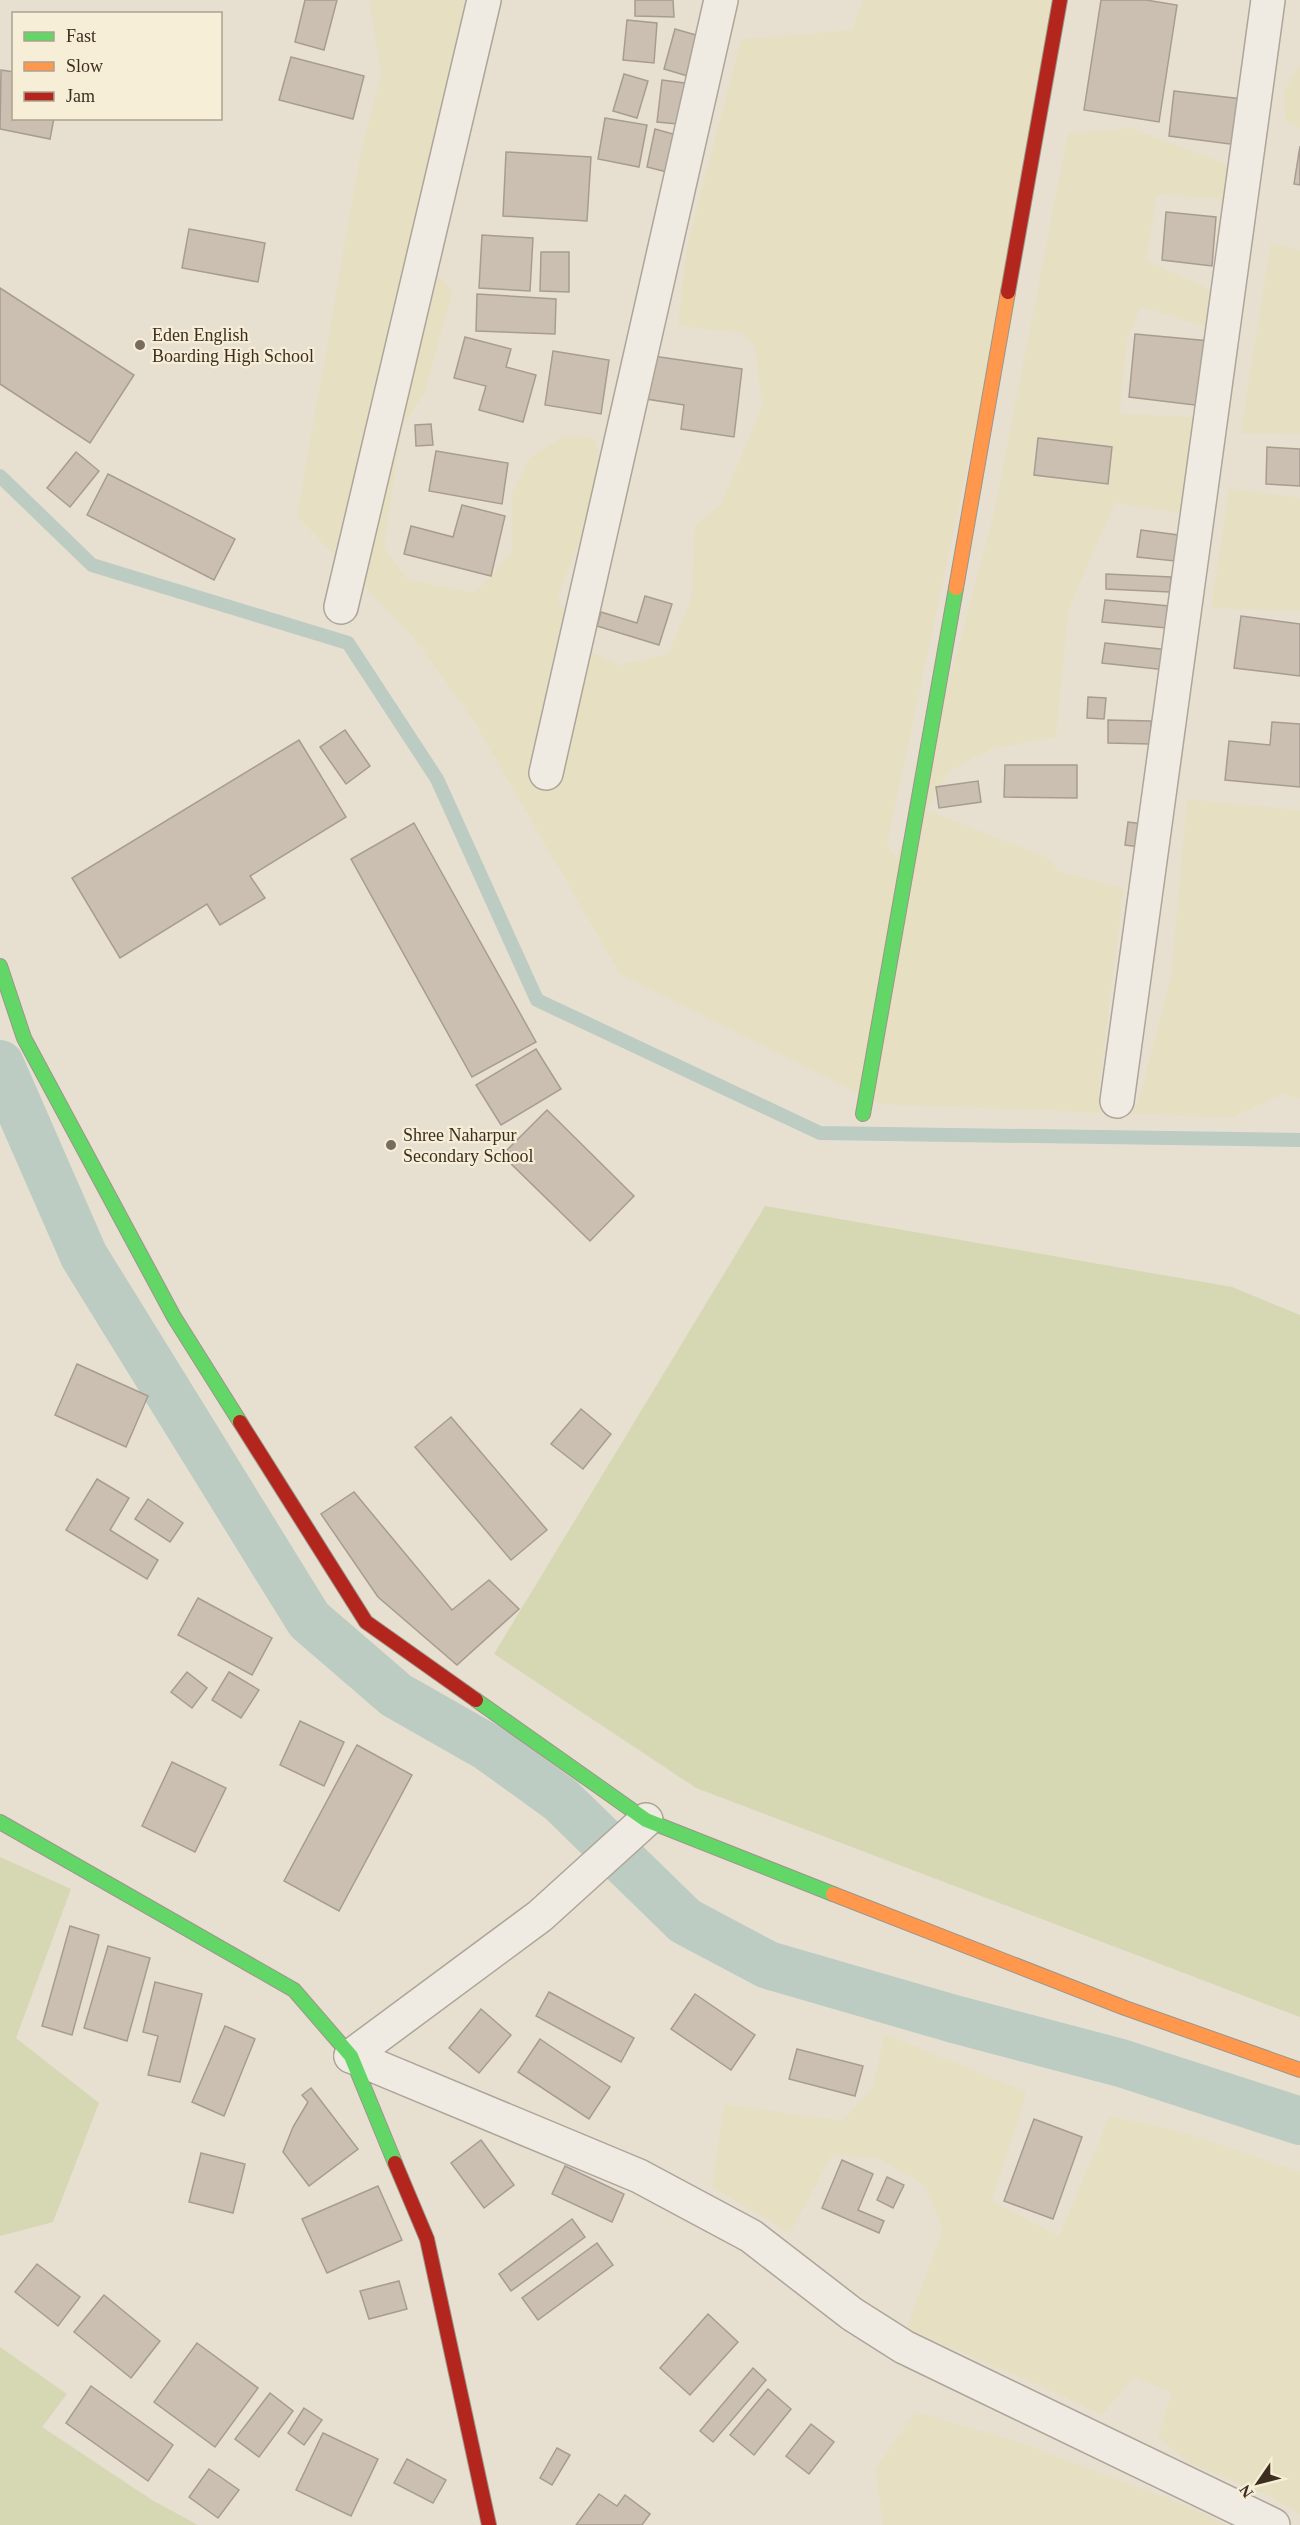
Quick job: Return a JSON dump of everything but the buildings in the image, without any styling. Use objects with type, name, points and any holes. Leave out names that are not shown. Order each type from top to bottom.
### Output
[{"type":"street","points":[[341,607],[484,0]]},
{"type":"street","points":[[546,773],[721,0]]},
{"type":"street","points":[[863,1114],[1060,0]]},
{"type":"street","points":[[1117,1101],[1268,0]]},
{"type":"street","points":[[0,966],[24,1038],[174,1317],[366,1622],[645,1821],[1125,2008],[1300,2070]]},
{"type":"street","points":[[351,2056],[540,1916],[645,1821]]},
{"type":"street","points":[[0,1822],[294,1990],[351,2056],[427,2239],[489,2525]]},
{"type":"street","points":[[351,2056],[639,2176],[751,2236],[852,2314],[904,2347],[1273,2525]]},
{"type":"shaded area","points":[[369,0],[477,0],[412,230],[425,264],[453,291],[424,394],[402,427],[384,547],[407,579],[474,593],[512,553],[512,493],[531,456],[565,436],[592,437],[608,471],[557,598],[592,652],[619,665],[668,654],[691,600],[695,526],[721,504],[762,406],[755,347],[743,333],[678,326],[687,247],[741,39],[852,30],[863,0],[1052,0],[1033,157],[887,845],[896,858],[914,812],[994,513],[1068,133],[1131,128],[1229,165],[1226,200],[1157,194],[1146,260],[1224,296],[1221,331],[1140,307],[1126,344],[1120,414],[1195,417],[1190,515],[1115,503],[1069,608],[1056,737],[991,749],[949,771],[927,810],[1048,858],[1058,871],[1124,888],[1098,1096],[1137,1106],[1171,977],[1187,799],[1300,810],[1300,1099],[1282,1094],[1232,1118],[880,1104],[620,974],[475,723],[414,638],[297,516],[360,156],[381,74]]},
{"type":"shaded area","points":[[1300,65],[1300,128],[1286,122],[1283,93]]},
{"type":"shaded area","points":[[1271,243],[1300,250],[1300,434],[1240,433]]},
{"type":"shaded area","points":[[1229,488],[1300,498],[1300,611],[1211,608]]},
{"type":"shaded area","points":[[885,2034],[1027,2092],[992,2201],[1059,2236],[1110,2116],[1186,2133],[1300,2172],[1300,2514],[1263,2493],[1188,2463],[1158,2436],[1172,2393],[1134,2377],[1102,2415],[1041,2386],[906,2329],[943,2229],[924,2185],[879,2159],[832,2155],[790,2233],[712,2187],[724,2104],[842,2121],[872,2089]]},
{"type":"shaded area","points":[[915,2412],[1016,2441],[1190,2507],[1227,2525],[883,2525],[875,2470]]},
{"type":"green space","points":[[765,1206],[1232,1287],[1300,1315],[1300,2017],[696,1788],[494,1654]]},
{"type":"green space","points":[[0,1857],[71,1889],[16,2038],[99,2103],[53,2222],[0,2236]]},
{"type":"green space","points":[[0,2347],[67,2394],[42,2427],[152,2500],[198,2525],[0,2525]]},
{"type":"waterway","points":[[0,476],[92,565],[348,643],[437,779],[537,1000],[820,1133],[1300,1140]]},
{"type":"waterway","points":[[0,1064],[84,1256],[309,1620],[396,1695],[489,1748],[561,1800],[685,1921],[768,1965],[954,2019],[1121,2063],[1300,2121]]},
{"type":"traffic: fast","points":[[863,1114],[956,588]]},
{"type":"traffic: fast","points":[[0,966],[24,1038],[174,1317],[240,1422]]},
{"type":"traffic: fast","points":[[476,1700],[646,1820],[833,1894]]},
{"type":"traffic: fast","points":[[0,1822],[294,1990],[351,2056],[395,2163]]},
{"type":"traffic: slow","points":[[956,588],[1008,292]]},
{"type":"traffic: slow","points":[[833,1894],[1125,2008],[1300,2070]]},
{"type":"traffic: jam","points":[[1008,292],[1060,0]]},
{"type":"traffic: jam","points":[[240,1422],[366,1622],[476,1700]]},
{"type":"traffic: jam","points":[[395,2163],[427,2239],[489,2525]]},
{"type":"place","name":"Eden English Boarding High School","points":[[140,345]]},
{"type":"place","name":"Shree Naharpur Secondary School","points":[[391,1145]]}]
